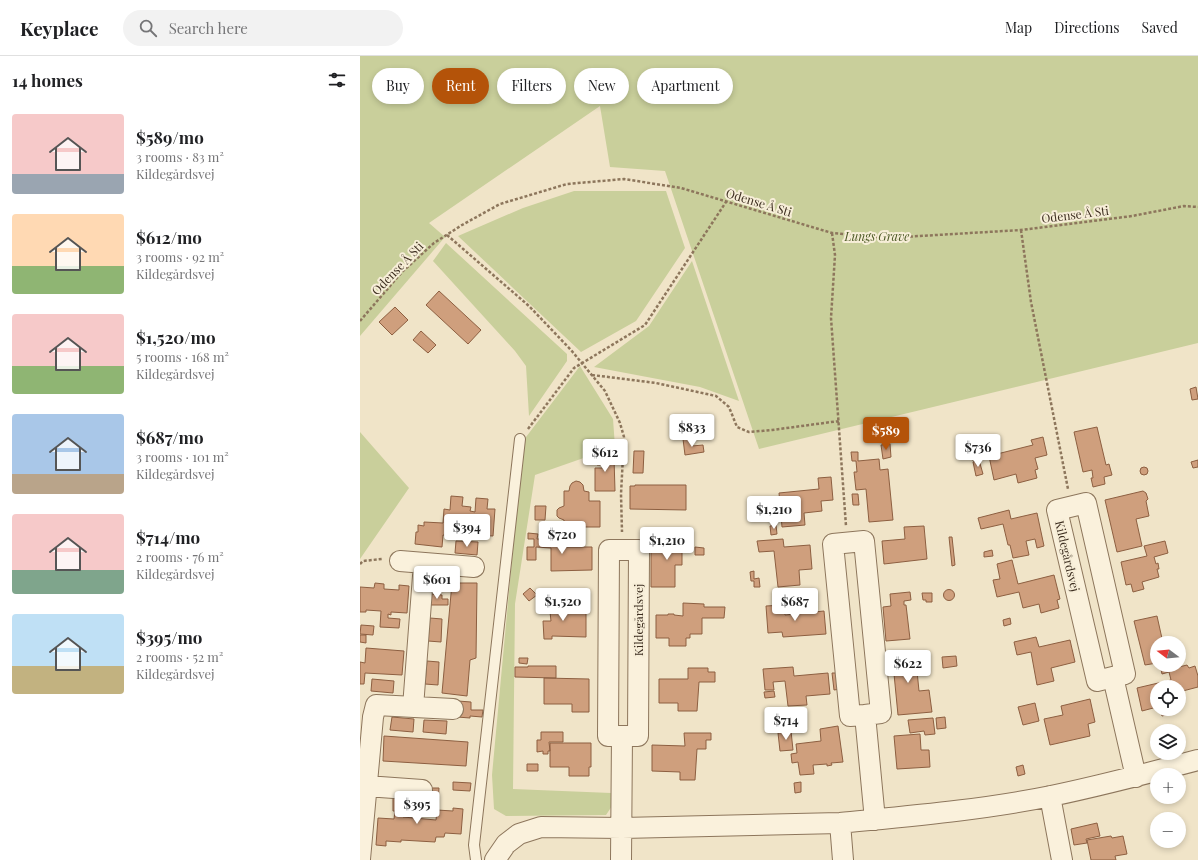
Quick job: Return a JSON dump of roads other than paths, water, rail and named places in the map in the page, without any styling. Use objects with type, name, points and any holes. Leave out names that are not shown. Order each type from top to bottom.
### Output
[{"type":"street","name":"Kildegårdsvej","points":[[1086,503],[1125,674],[1113,677],[1097,681],[1057,510],[1086,503]]},
{"type":"street","points":[[864,541],[881,713],[865,715],[850,716],[834,544],[864,541]]},
{"type":"street","name":"Kildegårdsvej","points":[[609,550],[639,550],[638,736],[622,736],[608,736],[609,550]]},
{"type":"street","points":[[400,561],[474,566]]},
{"type":"street","points":[[413,707],[424,563]]},
{"type":"street","points":[[1113,677],[1136,777]]},
{"type":"street","points":[[360,860],[366,786],[366,716],[376,705],[453,710]]},
{"type":"street","points":[[865,715],[875,820]]},
{"type":"street","points":[[621,860],[622,736]]},
{"type":"street","points":[[495,860],[506,844],[519,834],[541,827],[622,828],[840,823],[875,820],[963,810],[1050,796],[1136,777],[1198,760]]},
{"type":"street","points":[[366,786],[422,790]]},
{"type":"street","points":[[1050,796],[1062,860]]},
{"type":"street","points":[[840,823],[843,860]]},
{"type":"lane","points":[[476,860],[474,845],[520,439]]},
{"type":"park label","name":"Lungs Grave","points":[[877,236]]}]
